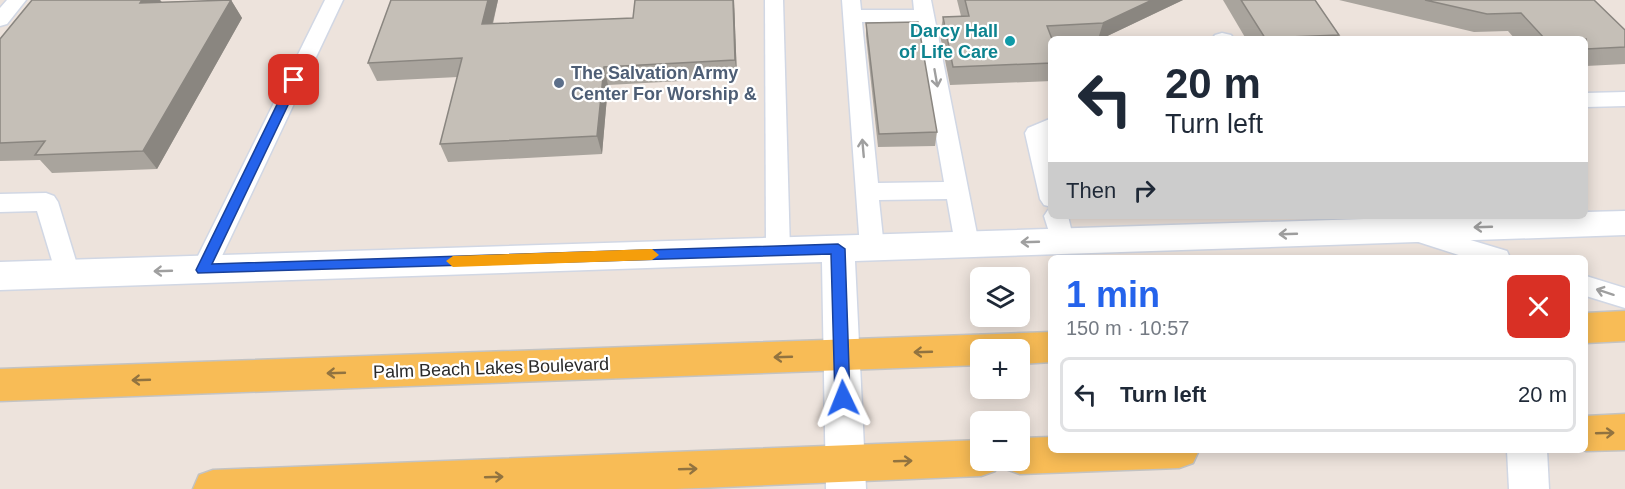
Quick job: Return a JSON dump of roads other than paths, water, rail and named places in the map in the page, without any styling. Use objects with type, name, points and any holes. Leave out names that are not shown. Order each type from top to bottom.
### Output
[{"type":"main road","points":[[1588,328],[1625,326]]},
{"type":"main road","points":[[1030,348],[1048,347]]},
{"type":"main road","name":"Palm Beach Lakes Boulevard","points":[[0,385],[970,350]]},
{"type":"main road","points":[[1588,433],[1625,432]]},
{"type":"main road","points":[[1030,456],[1100,453]]},
{"type":"main road","points":[[213,489],[845,476],[970,459]]},
{"type":"street","points":[[0,276],[967,244],[1059,229],[1408,230],[1625,223]]},
{"type":"street","points":[[838,249],[845,476]]},
{"type":"street","points":[[1527,453],[1529,489]]},
{"type":"lane","points":[[0,20],[17,0]]},
{"type":"lane","points":[[202,270],[334,0]]},
{"type":"lane","points":[[774,0],[778,251]]},
{"type":"lane","points":[[872,248],[852,8],[923,8],[967,244]]},
{"type":"lane","points":[[1588,100],[1625,99]]},
{"type":"lane","points":[[1048,127],[1036,133],[1048,182]]},
{"type":"lane","points":[[867,192],[957,190]]},
{"type":"lane","points":[[0,203],[46,202],[68,274]]},
{"type":"lane","points":[[1408,230],[1488,255]]},
{"type":"lane","points":[[1588,287],[1625,298]]},
{"type":"place","name":"Darcy Hall of Life Care","points":[[1010,41]]},
{"type":"place","name":"The Salvation Army Center For Worship &","points":[[559,83]]}]
